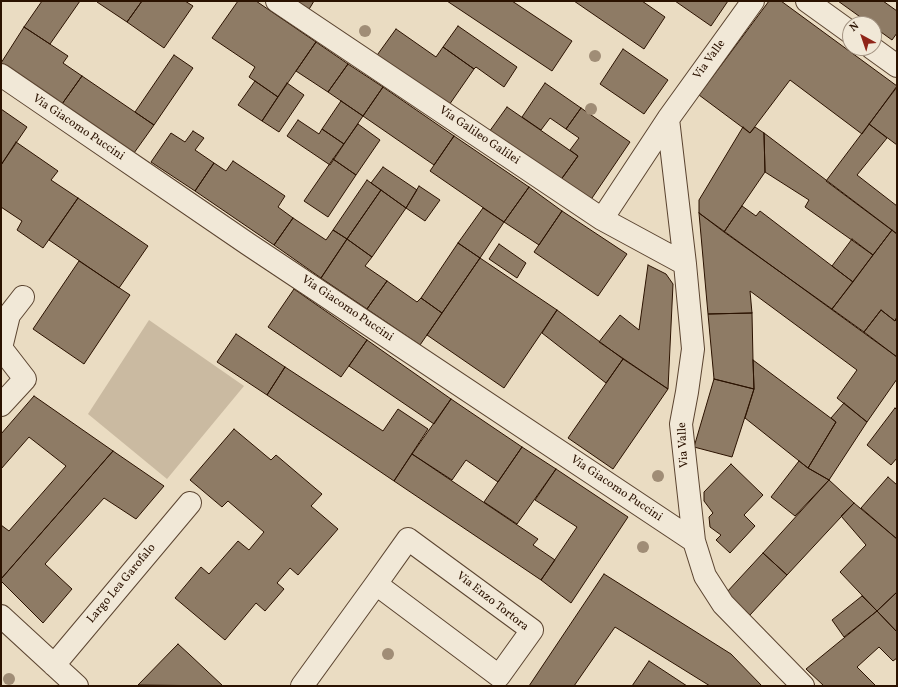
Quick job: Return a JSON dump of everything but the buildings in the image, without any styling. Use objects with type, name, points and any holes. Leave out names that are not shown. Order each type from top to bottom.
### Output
[{"type":"street","name":"Via Galileo Galilei","points":[[277,1],[602,219],[685,264]]},
{"type":"street","name":"Via Valle","points":[[602,219],[668,119],[753,1]]},
{"type":"street","points":[[807,1],[842,26]]},
{"type":"street","points":[[882,55],[897,66]]},
{"type":"street","name":"Via Giacomo Puccini","points":[[1,75],[248,244],[694,541]]},
{"type":"street","name":"Via Valle","points":[[668,119],[685,264],[693,349],[681,424],[694,541],[705,576],[723,604],[803,686]]},
{"type":"street","points":[[1,405],[25,379],[1,348],[9,315],[23,297]]},
{"type":"street","name":"Largo Lea Garofalo","points":[[54,666],[190,503]]},
{"type":"street","name":"Via Enzo Tortora","points":[[302,686],[408,539],[532,630],[500,676],[376,584]]},
{"type":"street","points":[[1,616],[54,666],[78,686]]},
{"type":"shaded area","points":[[149,320],[244,386],[167,479],[88,414]]}]
